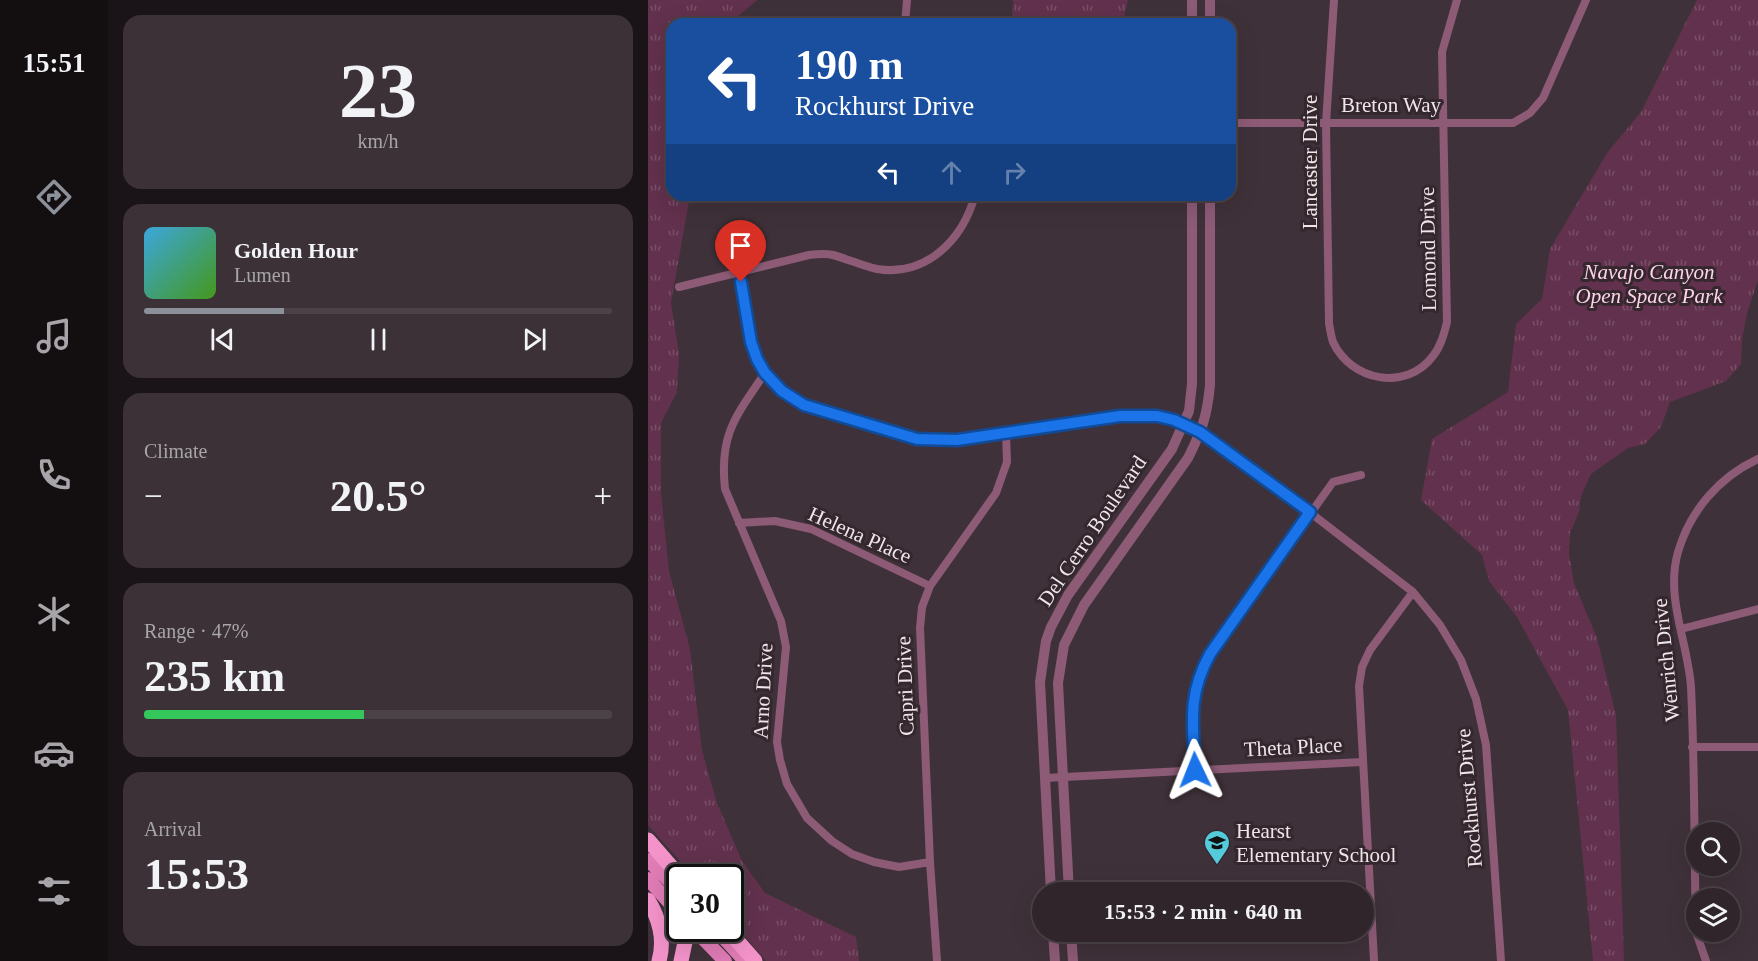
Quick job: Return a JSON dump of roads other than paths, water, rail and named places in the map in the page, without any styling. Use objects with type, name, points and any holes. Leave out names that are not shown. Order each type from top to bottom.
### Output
[{"type":"highway","points":[[648,840],[669,864]]},
{"type":"highway","points":[[648,900],[659,926],[662,952],[659,961]]},
{"type":"highway","points":[[681,961],[685,942]]},
{"type":"highway","points":[[738,942],[755,961]]},
{"type":"main road","points":[[648,860],[666,877]]},
{"type":"main road","points":[[648,879],[666,899]]},
{"type":"main road","points":[[706,942],[724,961]]},
{"type":"main road","points":[[728,942],[745,961]]},
{"type":"street","points":[[906,18],[907,0]]},
{"type":"street","points":[[1192,0],[1192,18]]},
{"type":"street","points":[[1210,0],[1210,18]]},
{"type":"street","name":"Lancaster Drive","points":[[1329,323],[1326,123],[1334,0]]},
{"type":"street","name":"Lomond Drive","points":[[1329,323],[1333,342],[1347,363],[1371,376],[1385,379],[1419,369],[1432,357],[1442,342],[1447,322],[1443,52],[1456,0]]},
{"type":"street","name":"Breton Way","points":[[1236,123],[1513,123],[1530,113],[1543,98],[1586,0]]},
{"type":"street","points":[[679,286],[809,255],[830,254],[888,270],[908,267],[927,261],[952,243],[969,216],[973,201]]},
{"type":"street","name":"Del Cerro Boulevard","points":[[1050,882],[1040,682],[1046,641],[1068,595],[1172,449],[1190,408],[1192,201]]},
{"type":"street","name":"Del Cerro Boulevard","points":[[1068,882],[1058,683],[1064,645],[1067,634],[1084,604],[1188,458],[1207,414],[1210,385],[1210,201]]},
{"type":"street","points":[[739,272],[751,342],[765,373]]},
{"type":"street","name":"Rockhurst Drive","points":[[765,373],[782,391],[804,405],[917,439],[957,440],[1120,416],[1157,416],[1184,424],[1200,432],[1310,512],[1413,592],[1440,625],[1461,660],[1476,699],[1486,746],[1501,961]]},
{"type":"street","name":"Arno Drive","points":[[765,373],[741,407],[729,432],[724,449],[723,468],[725,489],[781,621],[786,647],[777,742],[788,784],[807,818],[832,841],[852,854],[898,867],[930,862]]},
{"type":"street","name":"Capri Drive","points":[[937,961],[930,862],[920,628],[922,607],[930,586],[996,493],[1007,462],[1006,433]]},
{"type":"street","name":"Wenrich Drive","points":[[1706,961],[1696,933],[1691,684],[1676,604],[1675,570],[1678,553],[1692,518],[1711,491],[1742,466],[1758,459]]},
{"type":"street","points":[[1195,770],[1193,704],[1200,672],[1210,654],[1333,482],[1361,475]]},
{"type":"street","name":"Helena Place","points":[[739,523],[775,521],[811,529],[930,586]]},
{"type":"street","points":[[1374,961],[1359,686],[1362,667],[1370,650],[1413,592]]},
{"type":"street","points":[[1681,629],[1758,609]]},
{"type":"street","points":[[1692,747],[1758,747]]},
{"type":"street","name":"Theta Place","points":[[1045,778],[1362,762]]},
{"type":"street","points":[[1054,942],[1055,961]]},
{"type":"street","points":[[1072,942],[1073,961]]},
{"type":"place","name":"Hearst Elementary School","points":[[1217,866]]},
{"type":"park label","name":"Navajo Canyon Open Space Park","points":[[1649,284]]}]
